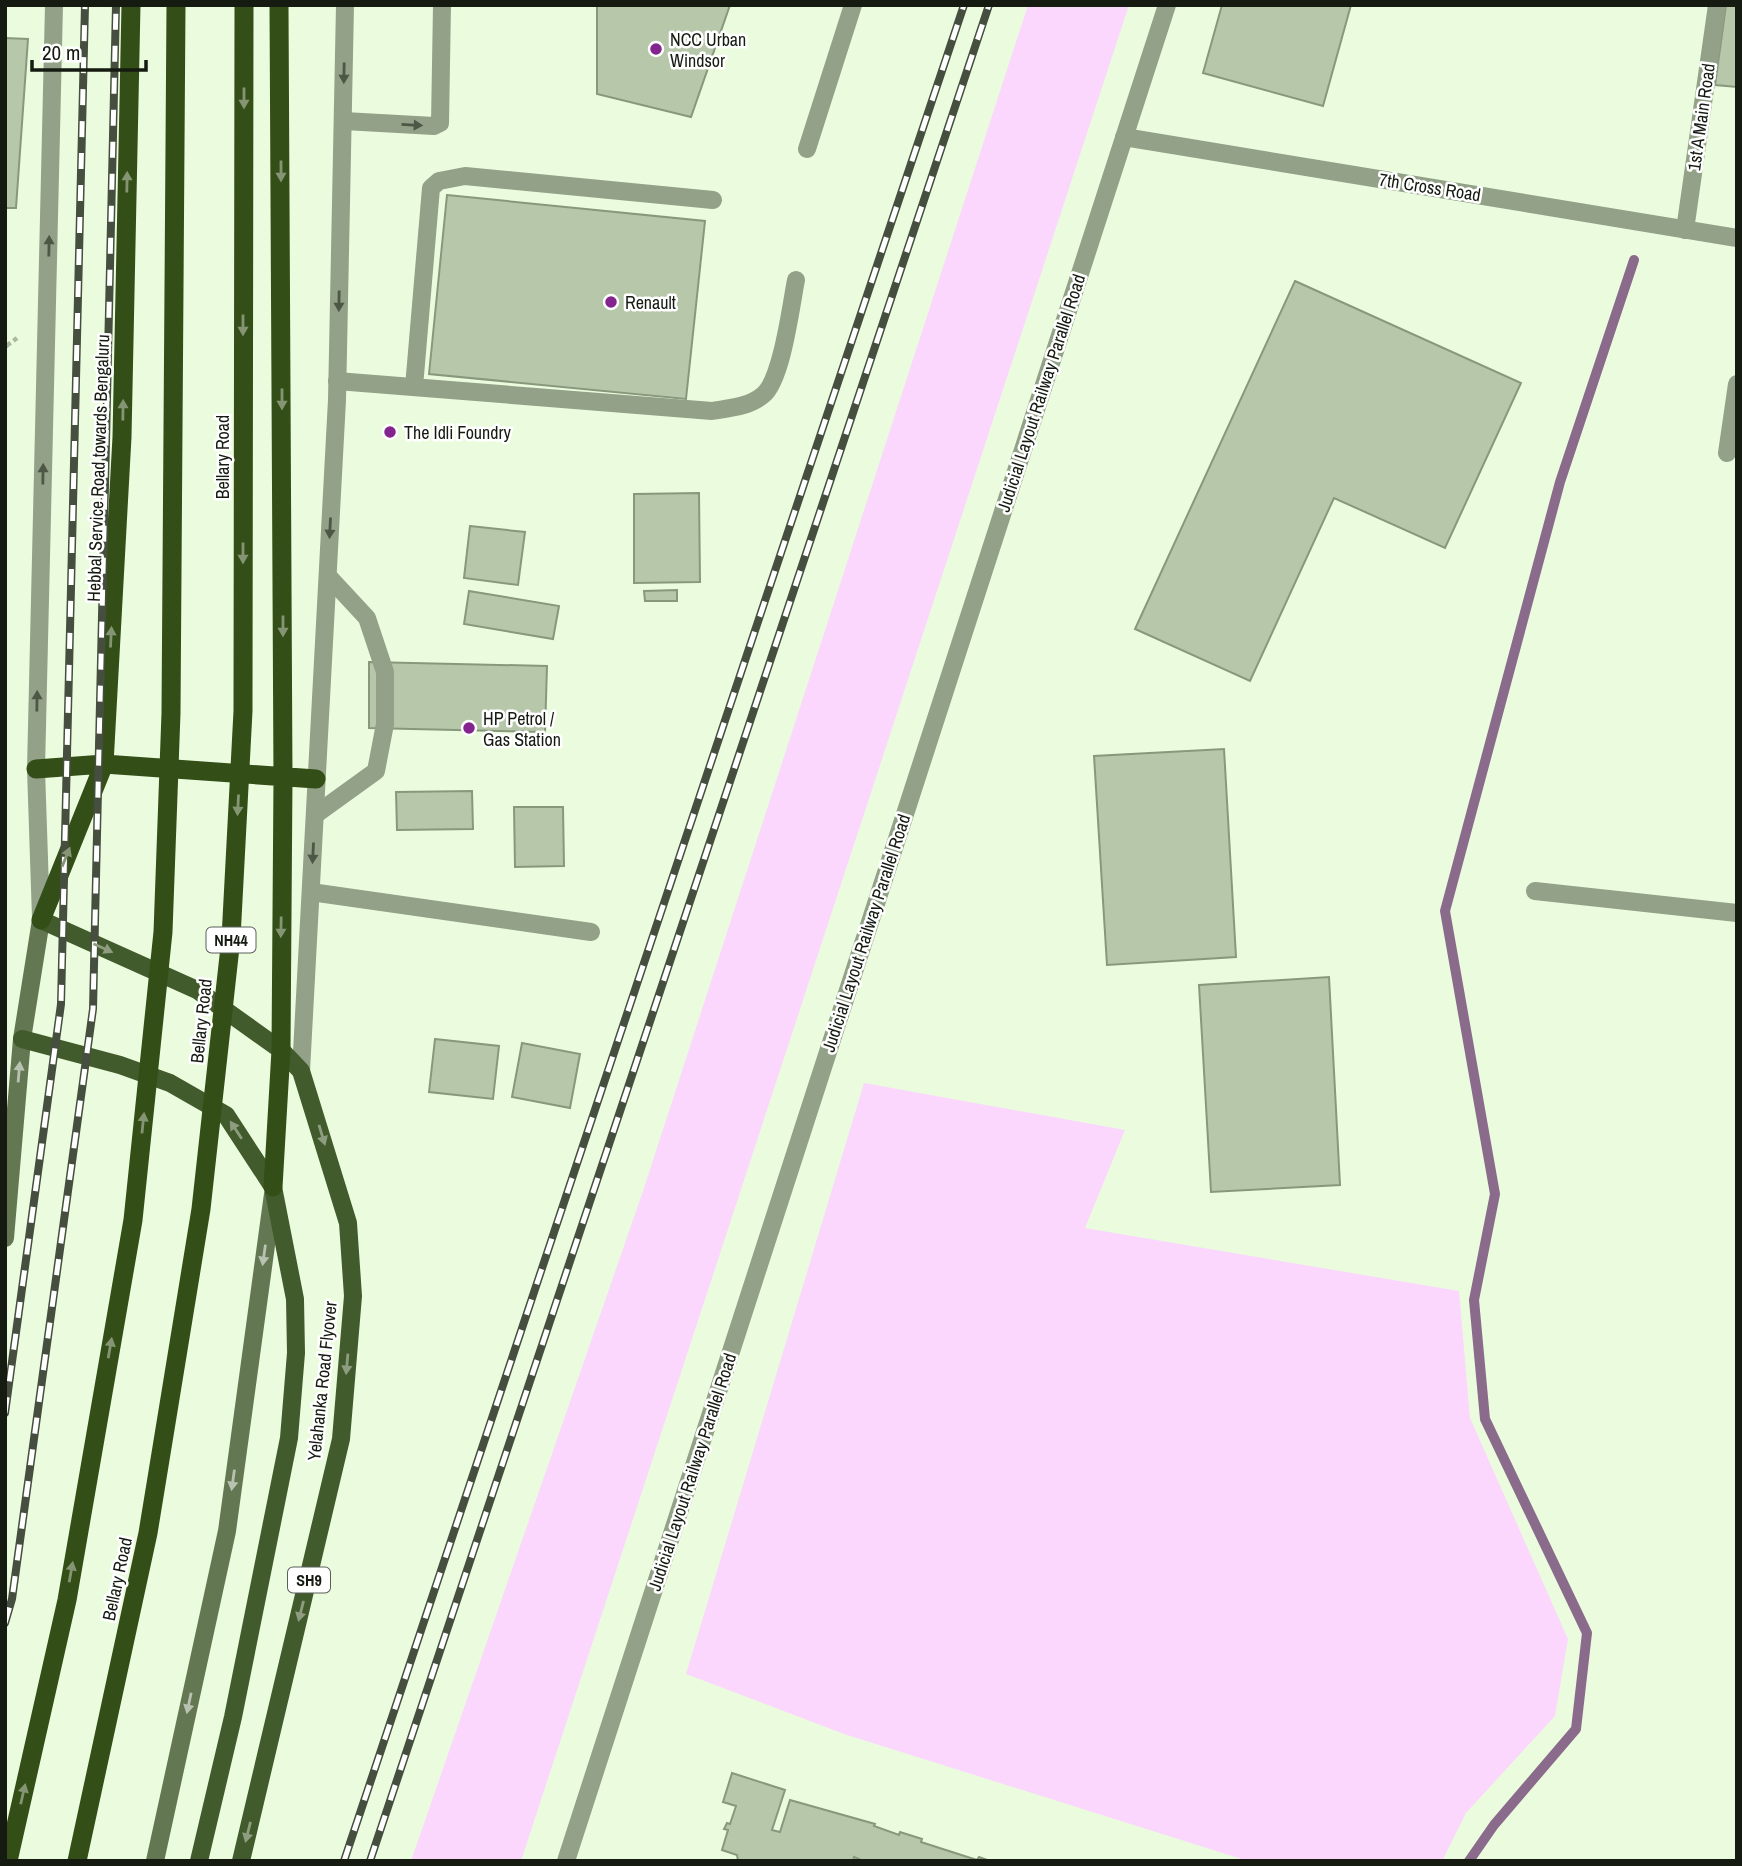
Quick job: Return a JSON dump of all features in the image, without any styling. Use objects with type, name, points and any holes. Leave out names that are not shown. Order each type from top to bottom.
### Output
[{"type":"highway","name":"Hebbal Service Road towards Bengaluru","points":[[41,920],[104,764],[122,437],[131,5]]},
{"type":"highway","points":[[8,1861],[66,1600],[133,1220],[163,932],[171,713],[176,5]]},
{"type":"highway","name":"Bellary Road","points":[[77,1861],[150,1520],[201,1209],[231,938],[243,711],[244,5]]},
{"type":"highway","points":[[274,1187],[281,1050],[283,778],[279,5]]},
{"type":"highway","points":[[36,769],[104,764],[317,779]]},
{"type":"main road","points":[[5,1238],[22,1039],[41,920],[197,990],[281,1050]]},
{"type":"main road","name":"SH9","points":[[22,1039],[120,1065],[170,1083],[226,1115],[274,1187]]},
{"type":"main road","name":"SH9","points":[[281,1050],[301,1071]]},
{"type":"main road","name":"Yelahanka Road Flyover","points":[[241,1861],[341,1439],[353,1296],[348,1223],[301,1071]]},
{"type":"main road","points":[[155,1861],[226,1531],[274,1187]]},
{"type":"main road","name":"Yelahanka Road Flyover","points":[[200,1861],[233,1717],[289,1438],[296,1353],[295,1299],[274,1187]]},
{"type":"street","points":[[41,920],[36,769],[54,5]]},
{"type":"street","points":[[301,1071],[337,381],[345,5]]},
{"type":"street","points":[[344,121],[434,126],[440,123],[442,5]]},
{"type":"street","points":[[807,149],[853,5]]},
{"type":"street","name":"Judicial Layout Railway Parallel Road","points":[[566,1861],[1167,5]]},
{"type":"street","name":"1st A Main Road","points":[[1685,230],[1717,5]]},
{"type":"street","name":"7th Cross Road","points":[[1124,137],[1737,238]]},
{"type":"street","points":[[414,387],[431,188],[439,181],[465,176],[713,200]]},
{"type":"street","points":[[337,381],[712,411],[734,408],[755,401],[767,393],[774,378],[796,280]]},
{"type":"street","points":[[1727,453],[1737,384]]},
{"type":"street","points":[[315,815],[376,771],[385,724],[385,672],[367,618],[328,576]]},
{"type":"street","points":[[1535,891],[1737,913]]},
{"type":"street","points":[[311,892],[591,932]]},
{"type":"shaded area","points":[[1028,5],[1129,5],[521,1861],[411,1861],[643,1191]]},
{"type":"shaded area","points":[[864,1083],[1125,1130],[1085,1228],[1459,1291],[1470,1418],[1568,1639],[1555,1716],[1466,1813],[1442,1861],[1248,1861],[844,1734],[686,1674]]},
{"type":"building","name":"NCC Urban Windsor","points":[[597,5],[730,5],[691,117],[597,94]]},
{"type":"building","points":[[1222,5],[1351,5],[1323,106],[1203,73]]},
{"type":"building","points":[[1726,5],[1737,5],[1737,87],[1715,85]]},
{"type":"building","points":[[5,38],[28,39],[16,208],[5,208]]},
{"type":"building","points":[[447,195],[705,221],[686,399],[429,374]]},
{"type":"building","points":[[1295,281],[1521,383],[1445,548],[1334,498],[1250,681],[1135,629]]},
{"type":"building","points":[[699,493],[700,582],[634,583],[634,494]]},
{"type":"building","points":[[470,526],[525,532],[518,585],[464,578]]},
{"type":"building","points":[[677,590],[677,601],[645,601],[644,591]]},
{"type":"building","points":[[469,591],[559,606],[553,639],[464,624]]},
{"type":"building","points":[[369,662],[547,666],[545,732],[369,728]]},
{"type":"building","points":[[1224,749],[1236,957],[1107,965],[1094,756]]},
{"type":"building","points":[[472,791],[473,829],[397,830],[396,792]]},
{"type":"building","points":[[514,807],[563,807],[564,866],[515,867]]},
{"type":"building","points":[[1329,977],[1340,1185],[1211,1192],[1199,985]]},
{"type":"building","points":[[435,1039],[499,1046],[493,1099],[429,1092]]},
{"type":"building","points":[[522,1043],[580,1054],[570,1108],[512,1097]]},
{"type":"building","points":[[732,1773],[785,1790],[772,1830],[780,1832],[790,1800],[875,1824],[874,1826],[899,1835],[900,1832],[922,1839],[921,1842],[977,1860],[979,1857],[990,1861],[863,1861],[854,1857],[853,1861],[738,1861],[737,1855],[722,1850],[728,1830],[724,1829],[727,1823],[730,1824],[736,1806],[723,1802]]},
{"type":"waterway","points":[[1469,1861],[1494,1825],[1576,1729],[1587,1633],[1485,1419],[1474,1300],[1495,1194],[1445,911],[1560,482],[1634,260]]},
{"type":"railway","points":[[5,1413],[61,1004],[85,5]]},
{"type":"railway","points":[[5,1623],[12,1599],[93,1009],[116,5]]},
{"type":"railway","points":[[344,1861],[964,5]]},
{"type":"railway","points":[[370,1861],[989,5]]},
{"type":"place","name":"NCC Urban Windsor","points":[[656,49]]},
{"type":"place","name":"Renault","points":[[611,302]]},
{"type":"place","name":"The Idli Foundry","points":[[390,432]]},
{"type":"place","name":"HP Petrol / Gas Station","points":[[469,728]]}]
